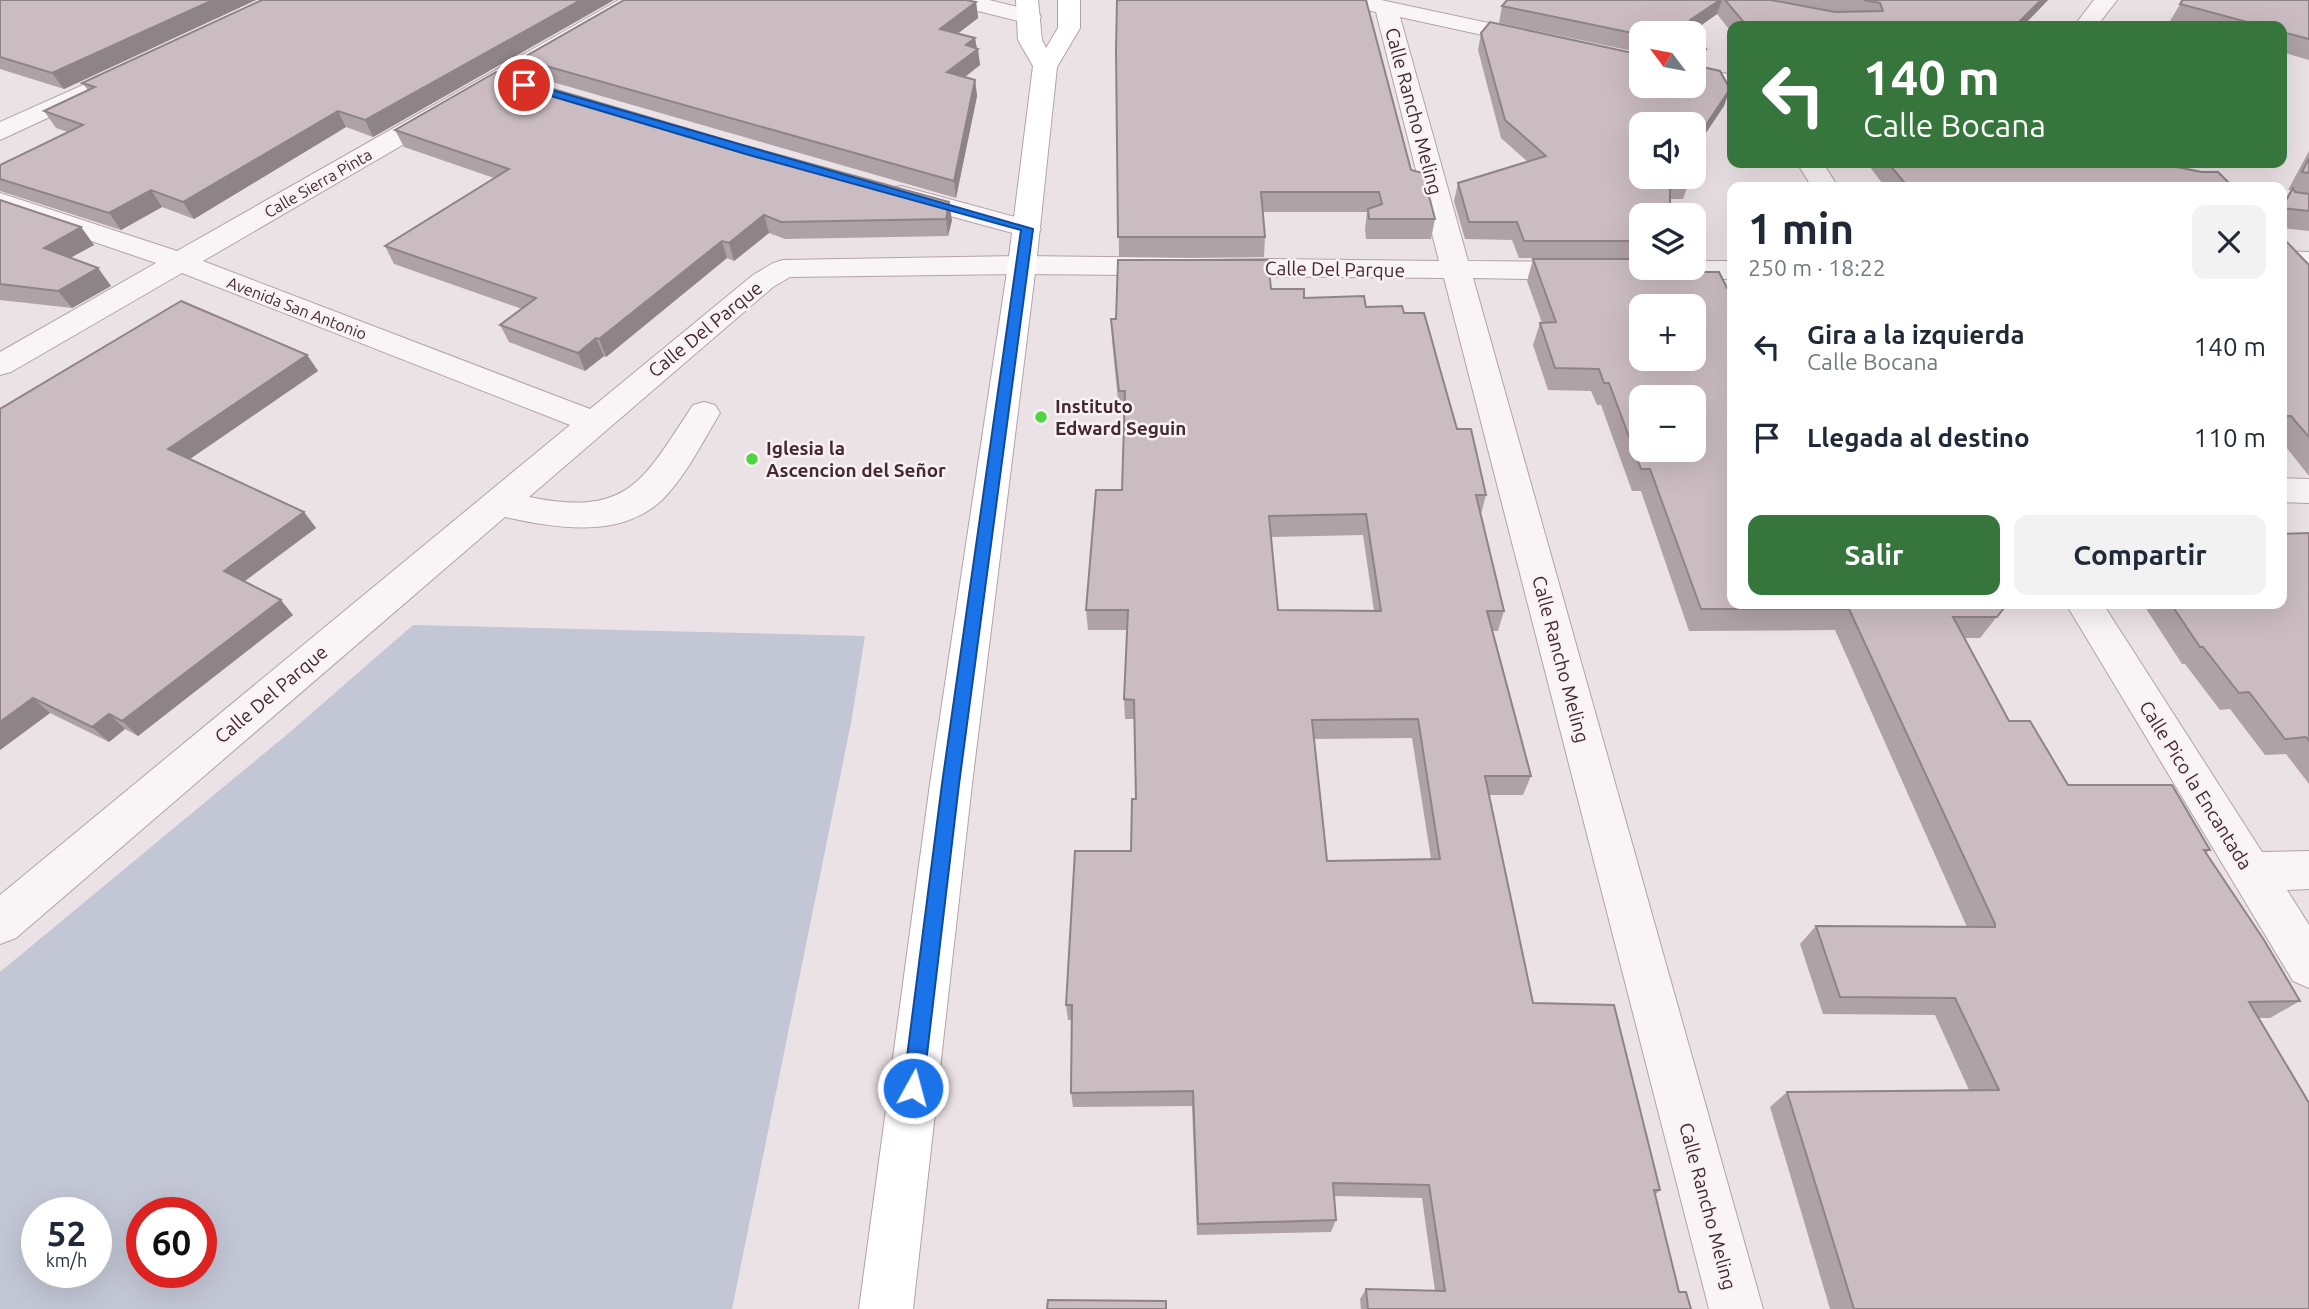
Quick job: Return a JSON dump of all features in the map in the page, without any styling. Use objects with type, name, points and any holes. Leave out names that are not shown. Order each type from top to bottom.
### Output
[{"type":"main road","points":[[886,1309],[951,784],[1027,229],[1045,66],[1066,40],[1071,25],[1069,0]]},
{"type":"main road","points":[[1029,8],[1030,40],[1045,66]]},
{"type":"street","name":"Calle Sierra Pinta","points":[[0,365],[635,0]]},
{"type":"street","points":[[962,0],[1029,8]]},
{"type":"street","points":[[1350,0],[1629,60]]},
{"type":"street","points":[[2089,21],[2106,0]]},
{"type":"street","name":"Calle Rancho Meling","points":[[1386,9],[1736,1309]]},
{"type":"street","points":[[0,132],[134,69]]},
{"type":"street","points":[[1706,77],[1727,81]]},
{"type":"street","points":[[499,78],[526,85]]},
{"type":"street","points":[[884,189],[1027,229]]},
{"type":"street","name":"Avenida San Antonio","points":[[0,201],[180,262],[592,422]]},
{"type":"street","points":[[2287,260],[2309,261]]},
{"type":"street","name":"Calle Del Parque","points":[[0,923],[592,422],[763,281],[783,270],[802,267],[1022,265],[1457,271],[1727,270]]},
{"type":"street","points":[[496,503],[553,514],[617,513],[652,490],[704,413]]},
{"type":"street","points":[[2287,490],[2309,491]]},
{"type":"street","name":"Calle Pico la Encantada","points":[[2087,609],[2309,966]]},
{"type":"street","points":[[2251,872],[2309,870]]},
{"type":"shaded area","points":[[413,625],[865,636],[851,723],[732,1309],[0,1309],[0,972],[290,732]]},
{"type":"building","points":[[0,0],[213,0],[52,73],[0,57]]},
{"type":"building","points":[[262,0],[581,0],[365,120],[338,111],[183,202],[151,190],[109,213],[0,179],[0,165],[83,125],[44,111],[95,87],[82,83]]},
{"type":"building","points":[[624,0],[976,2],[940,29],[975,38],[966,45],[978,49],[947,72],[975,80],[954,181],[521,59]]},
{"type":"building","points":[[1117,0],[1366,0],[1411,170],[1423,173],[1435,219],[1369,219],[1368,209],[1382,204],[1379,192],[1261,192],[1265,237],[1118,237]]},
{"type":"building","points":[[1507,0],[1720,0],[1691,21],[1629,21],[1629,32],[1502,6]]},
{"type":"building","points":[[1725,0],[1771,0],[1835,12],[1883,11],[1880,3],[1864,0],[2041,0],[2020,21],[1743,21]]},
{"type":"building","points":[[2183,0],[2309,0],[2309,39],[2287,33],[2287,21],[2243,21],[2180,4]]},
{"type":"building","points":[[1490,22],[1629,52],[1629,98],[1706,98],[1706,68],[1720,71],[1727,84],[1727,94],[1706,125],[1706,112],[1629,112],[1629,189],[1670,189],[1670,203],[1629,203],[1629,241],[1524,241],[1517,222],[1469,222],[1458,183],[1546,156],[1505,120],[1481,33]]},
{"type":"building","points":[[496,72],[739,144],[949,202],[946,219],[781,222],[764,215],[729,243],[722,241],[578,353],[500,325],[536,298],[385,246],[509,169],[395,130]]},
{"type":"building","points":[[2309,158],[2309,173],[2302,172]]},
{"type":"building","points":[[1892,168],[2182,168],[2218,172],[2228,182],[1904,182]]},
{"type":"building","points":[[2293,188],[2295,192],[2309,194],[2309,211],[2287,209],[2287,199]]},
{"type":"building","points":[[0,200],[81,227],[44,248],[98,268],[58,291],[0,284]]},
{"type":"building","points":[[2287,242],[2309,265],[2309,437],[2291,416],[2287,416]]},
{"type":"building","points":[[1533,259],[1629,259],[1629,280],[1706,280],[1706,272],[1719,272],[1727,288],[1727,609],[1701,609],[1650,469],[1641,469],[1638,462],[1706,462],[1706,385],[1629,385],[1629,437],[1609,383],[1604,383],[1599,369],[1555,368],[1540,323],[1556,322]]},
{"type":"building","points":[[1118,260],[1268,260],[1271,289],[1304,289],[1304,298],[1364,296],[1366,307],[1402,306],[1404,313],[1424,313],[1457,429],[1471,429],[1486,495],[1476,495],[1504,611],[1487,611],[1531,776],[1485,776],[1533,1003],[1614,1005],[1660,1190],[1654,1190],[1679,1292],[1686,1292],[1691,1309],[1368,1309],[1366,1289],[1445,1291],[1429,1185],[1333,1183],[1336,1220],[1198,1224],[1193,1091],[1071,1093],[1072,1005],[1066,1005],[1075,851],[1131,851],[1132,799],[1136,799],[1134,700],[1124,699],[1128,610],[1086,610],[1096,490],[1122,490],[1125,391],[1119,391],[1111,319],[1116,319]],"holes":[[[1366,514],[1381,611],[1278,610],[1269,516]],[[1418,719],[1440,859],[1327,861],[1312,720]]]},
{"type":"building","points":[[181,301],[307,355],[168,449],[304,512],[224,571],[281,600],[122,721],[109,714],[92,727],[33,698],[0,722],[0,409]]},
{"type":"building","points":[[2309,533],[2309,741],[2306,737],[2285,739],[2249,692],[2239,693],[2203,647],[2200,647],[2174,609],[2287,609],[2287,534]]},
{"type":"building","points":[[1849,609],[2003,609],[1997,617],[1953,617],[2009,721],[2030,721],[2068,785],[2172,785],[2210,850],[2204,850],[2264,940],[2300,1001],[2249,1002],[2309,1103],[2309,1309],[1854,1309],[1787,1092],[1999,1090],[1955,998],[1840,997],[1816,926],[1995,927]]},
{"type":"building","points":[[1048,1300],[1166,1301],[1166,1309],[1047,1309]]},
{"type":"place","name":"Instituto Edward Seguin","points":[[1041,417]]},
{"type":"place","name":"Iglesia la Ascencion del Señor","points":[[752,459]]},
{"type":"route","points":[[524,85],[753,153],[1027,229],[951,784],[913,1088]]}]
